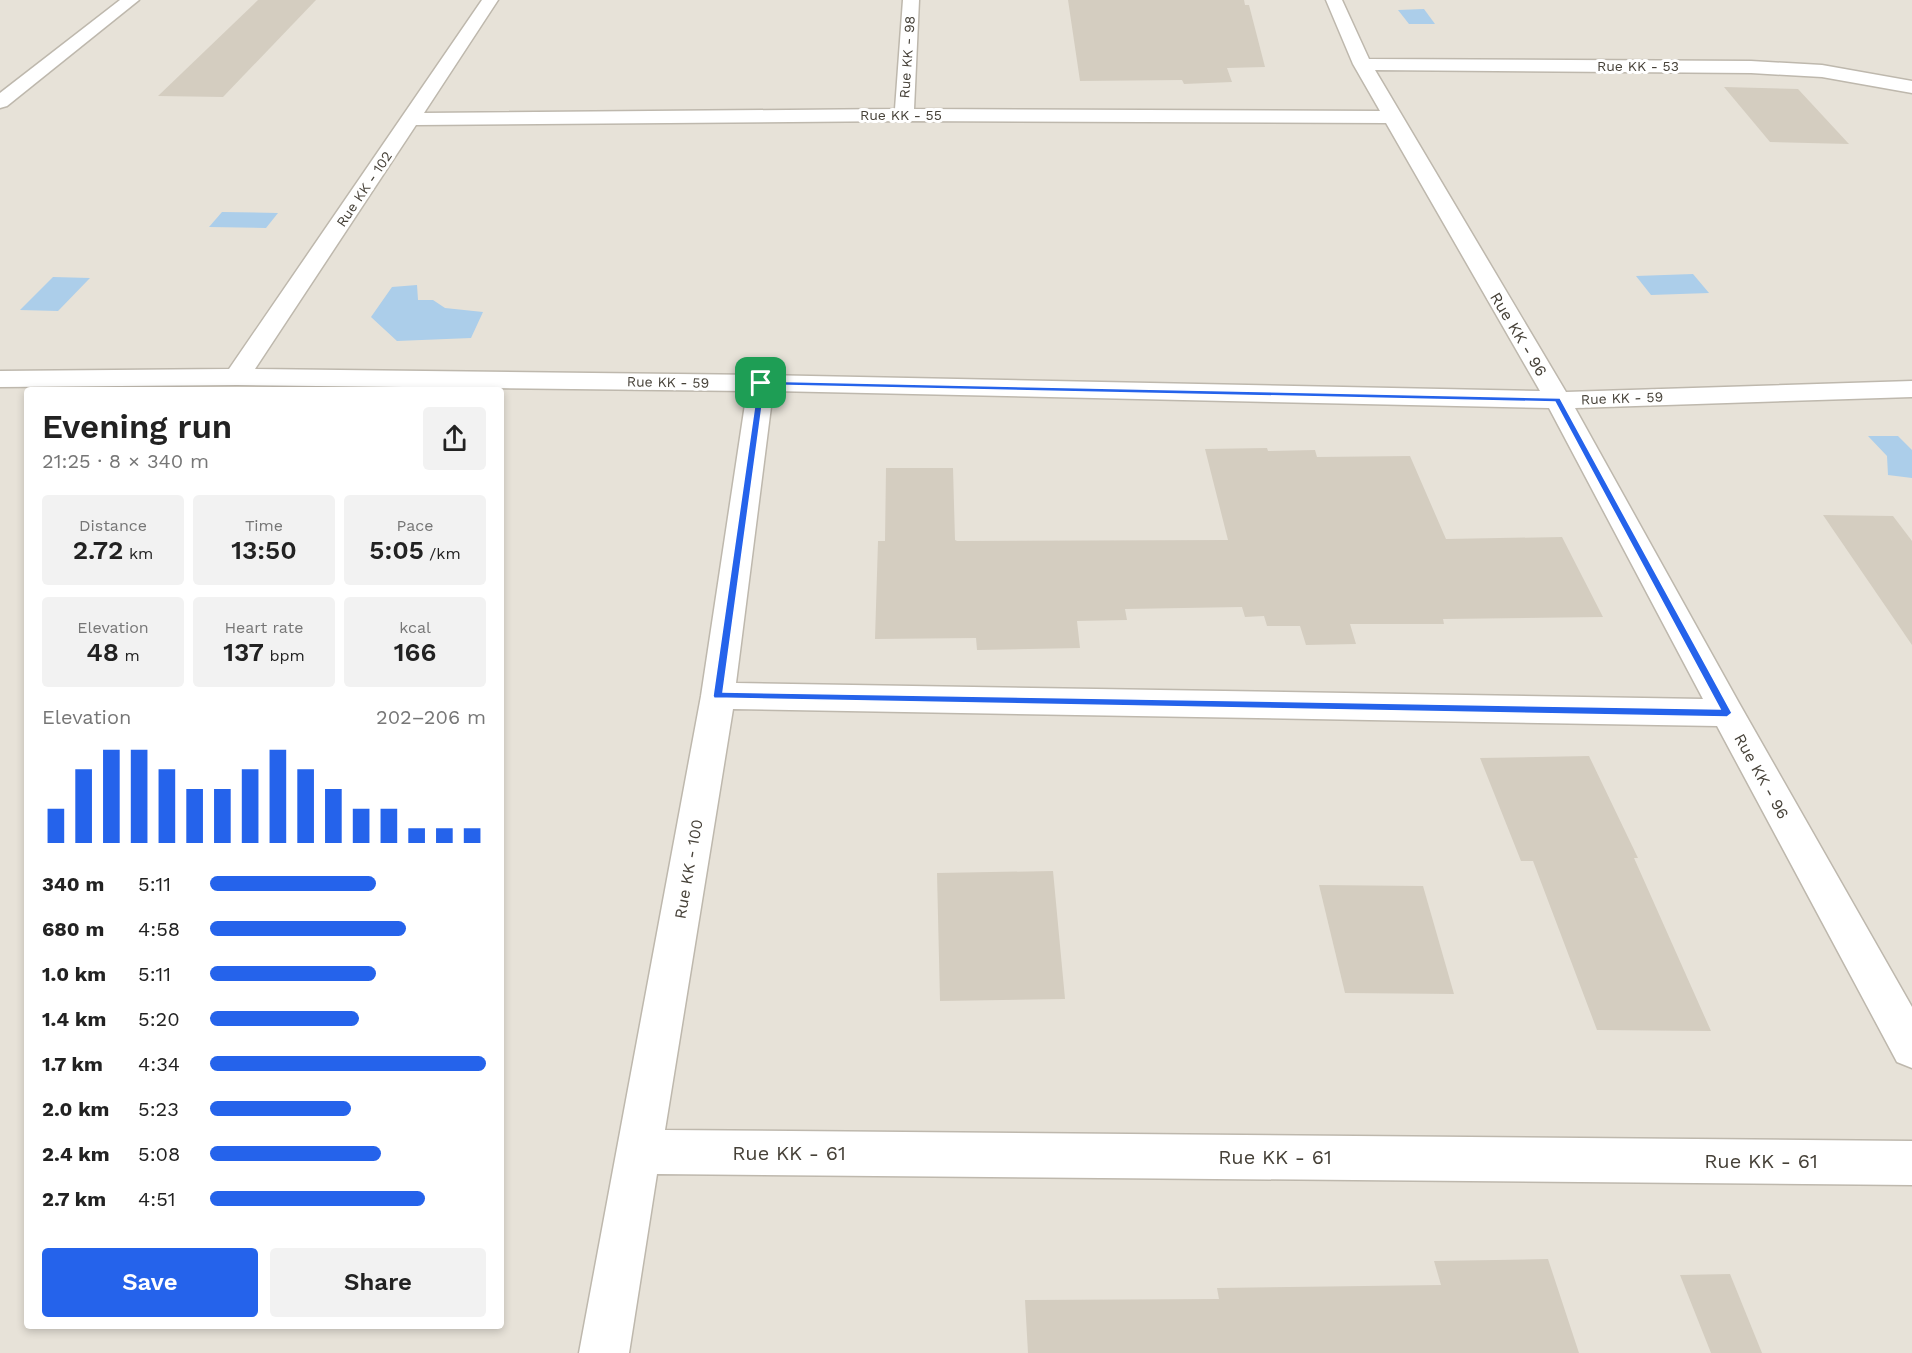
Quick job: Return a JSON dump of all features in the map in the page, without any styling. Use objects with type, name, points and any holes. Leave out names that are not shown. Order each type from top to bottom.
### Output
[{"type":"street","points":[[0,102],[131,0]]},
{"type":"street","name":"Rue KK - 102","points":[[237,377],[490,0]]},
{"type":"street","name":"Rue KK - 98","points":[[904,115],[911,0]]},
{"type":"street","name":"Rue KK - 96","points":[[1334,0],[1362,64],[1391,117],[1558,400],[1727,713],[1912,1047]]},
{"type":"street","name":"Rue KK - 53","points":[[1362,64],[1751,67],[1822,71],[1912,87]]},
{"type":"street","name":"Rue KK - 55","points":[[412,119],[904,115],[1391,117]]},
{"type":"street","name":"Rue KK - 59","points":[[0,379],[237,377],[761,383],[1558,400],[1912,389]]},
{"type":"street","name":"Rue KK - 100","points":[[604,1353],[718,696],[761,383]]},
{"type":"street","points":[[718,696],[1727,713]]},
{"type":"street","name":"Rue KK - 61","points":[[639,1152],[1912,1163]]},
{"type":"shaded area","points":[[0,0],[1912,0],[1912,1353],[0,1353]]},
{"type":"water","points":[[1424,9],[1435,24],[1409,24],[1398,10]]},
{"type":"water","points":[[222,212],[278,213],[266,228],[209,227]]},
{"type":"water","points":[[1693,274],[1709,293],[1651,295],[1636,276]]},
{"type":"water","points":[[53,277],[90,278],[58,311],[20,310]]},
{"type":"water","points":[[417,285],[418,300],[433,300],[445,308],[483,312],[471,338],[397,341],[371,317],[392,287]]},
{"type":"water","points":[[1868,436],[1898,436],[1912,450],[1912,478],[1888,475],[1887,456]]},
{"type":"building","points":[[258,0],[316,0],[223,97],[158,96]]},
{"type":"building","points":[[1068,0],[1244,0],[1245,5],[1249,5],[1265,67],[1227,68],[1232,82],[1184,84],[1182,80],[1080,81]]},
{"type":"building","points":[[1724,87],[1798,89],[1849,144],[1770,142]]},
{"type":"building","points":[[1267,448],[1268,451],[1315,450],[1317,457],[1410,456],[1446,539],[1562,537],[1603,617],[1443,619],[1444,624],[1350,624],[1356,644],[1306,645],[1300,626],[1267,626],[1264,616],[1245,617],[1242,607],[1125,609],[1127,620],[1077,621],[1080,648],[977,650],[976,638],[875,639],[878,541],[885,541],[886,468],[953,468],[955,540],[957,541],[1228,540],[1205,449]]},
{"type":"building","points":[[1823,515],[1893,516],[1912,541],[1912,645]]},
{"type":"building","points":[[1589,756],[1638,858],[1634,858],[1711,1031],[1597,1030],[1533,861],[1521,861],[1480,758]]},
{"type":"building","points":[[1053,871],[1065,999],[940,1001],[937,873]]},
{"type":"building","points":[[1319,885],[1423,886],[1454,994],[1345,993]]},
{"type":"building","points":[[1548,1259],[1579,1353],[1028,1353],[1025,1300],[1219,1299],[1217,1288],[1441,1285],[1434,1261]]},
{"type":"building","points":[[1730,1274],[1762,1353],[1711,1353],[1680,1275]]},
{"type":"route","points":[[761,383],[1558,400],[1727,713],[718,696],[761,383]]}]
